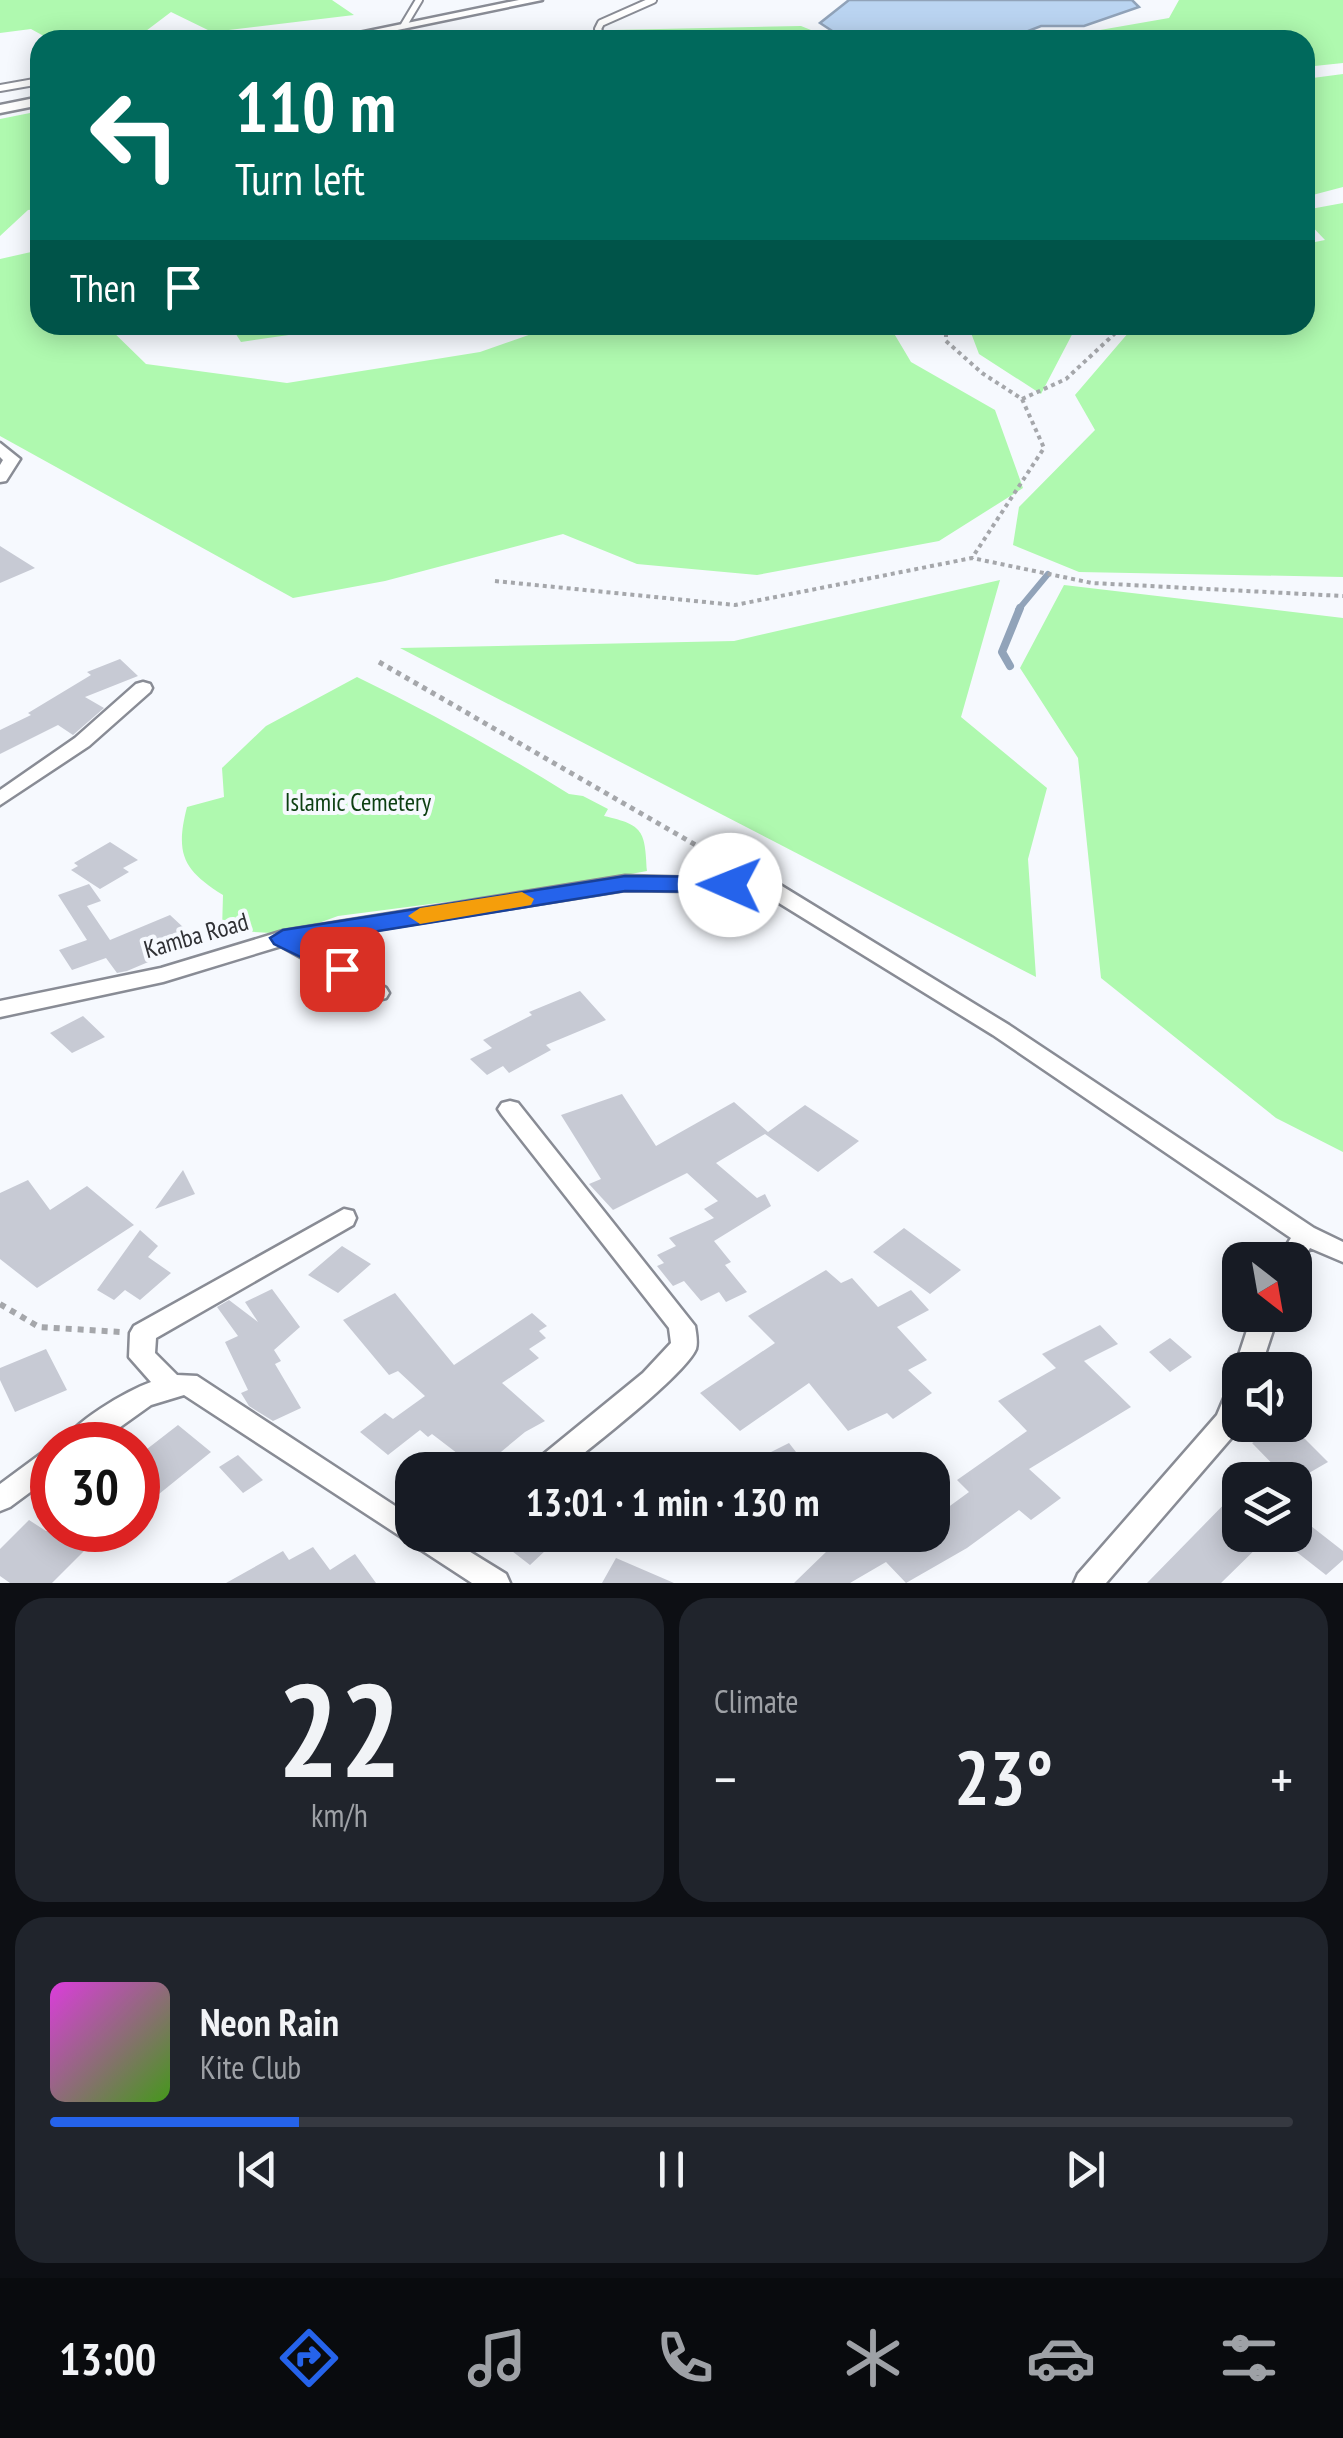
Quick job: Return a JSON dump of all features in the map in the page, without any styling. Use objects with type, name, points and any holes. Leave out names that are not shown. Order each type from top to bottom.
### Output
[{"type":"street","points":[[380,30],[536,0]]},
{"type":"street","points":[[0,109],[30,102]]},
{"type":"street","points":[[0,448],[12,459],[0,477]]},
{"type":"street","points":[[0,798],[82,742],[143,688]]},
{"type":"street","name":"Kamba Road","points":[[0,1009],[162,974],[283,938],[625,883],[765,885]]},
{"type":"street","points":[[765,885],[1001,1030],[1305,1235],[1343,1253]]},
{"type":"street","points":[[283,938],[378,993]]},
{"type":"street","points":[[510,1109],[682,1326],[684,1346],[652,1380],[566,1452]]},
{"type":"street","points":[[171,1384],[142,1357],[143,1334],[344,1218]]},
{"type":"street","points":[[1301,1242],[1305,1235]]},
{"type":"street","points":[[106,1422],[147,1392],[171,1384],[188,1384],[395,1520]]},
{"type":"street","points":[[1088,1583],[1222,1428]]},
{"type":"street","points":[[0,1499],[30,1477]]},
{"type":"street","points":[[463,1552],[496,1583]]},
{"type":"lane","points":[[404,25],[418,0]]},
{"type":"lane","points":[[598,30],[601,22],[653,0]]},
{"type":"lane","points":[[0,88],[30,82]]},
{"type":"path","points":[[946,335],[946,341],[982,373],[1022,399],[1044,448],[972,558]]},
{"type":"path","points":[[1022,399],[1066,379],[1113,335]]},
{"type":"path","points":[[495,582],[735,605],[972,558],[1092,583],[1343,596]]},
{"type":"path","points":[[379,662],[765,885]]},
{"type":"path","points":[[0,1304],[39,1327],[143,1334]]},
{"type":"green space","points":[[0,0],[332,0],[354,15],[208,30],[171,12],[147,30],[31,29],[0,33]]},
{"type":"green space","points":[[1179,0],[1343,0],[1343,63],[1315,66],[1315,30],[1100,30],[1169,18]]},
{"type":"green space","points":[[801,26],[811,30],[614,30]]},
{"type":"green space","points":[[1343,74],[1343,187],[1315,194],[1315,78]]},
{"type":"green space","points":[[30,113],[30,210],[0,236],[0,119]]},
{"type":"green space","points":[[1343,203],[1343,577],[1079,572],[1013,545],[1019,507],[1095,430],[1075,395],[1126,335],[1315,335],[1315,242],[1325,240],[1315,230],[1315,208]]},
{"type":"green space","points":[[30,252],[30,335],[116,335],[146,364],[287,383],[480,352],[528,335],[895,335],[911,362],[995,410],[1023,488],[939,541],[757,575],[637,564],[563,534],[385,581],[293,598],[0,436],[0,259]]},
{"type":"green space","points":[[236,335],[289,335],[241,342]]},
{"type":"green space","points":[[972,335],[1072,335],[1041,394],[979,354]]},
{"type":"green space","points":[[1000,580],[961,717],[1047,788],[1028,859],[1036,977],[400,648],[734,641]]},
{"type":"green space","points":[[1064,585],[1343,618],[1343,1152],[1276,1118],[1101,978],[1078,758],[1020,668]]},
{"type":"green space","name":"Islamic Cemetery","points":[[357,677],[464,732],[569,794],[583,796],[608,809],[604,816],[635,827],[643,838],[647,871],[555,888],[338,916],[288,934],[222,930],[223,895],[199,877],[185,859],[182,837],[187,807],[224,797],[222,768],[266,726]]},
{"type":"water","points":[[849,0],[1132,0],[1139,7],[1084,26],[1041,26],[1031,30],[831,30],[820,23]]},
{"type":"building","points":[[0,546],[35,568],[0,583]]},
{"type":"building","points":[[120,659],[138,676],[85,697],[104,708],[73,735],[58,725],[0,754],[0,730],[31,715],[28,713],[91,675],[87,672]]},
{"type":"building","points":[[110,842],[138,860],[123,868],[129,872],[100,889],[71,870],[78,866],[74,863]]},
{"type":"building","points":[[89,884],[101,901],[87,906],[110,940],[170,915],[198,941],[127,971],[117,973],[106,958],[72,970],[59,950],[87,940],[58,895]]},
{"type":"building","points":[[580,991],[606,1020],[546,1045],[551,1050],[509,1073],[503,1066],[487,1075],[470,1059],[492,1048],[483,1040],[532,1015],[529,1012]]},
{"type":"building","points":[[83,1016],[105,1037],[72,1053],[50,1033]]},
{"type":"building","points":[[622,1094],[656,1146],[734,1102],[768,1132],[805,1105],[859,1141],[818,1172],[765,1134],[716,1163],[757,1198],[765,1194],[771,1206],[714,1241],[731,1262],[725,1265],[747,1292],[726,1302],[719,1292],[701,1301],[684,1281],[673,1286],[657,1266],[664,1263],[657,1255],[676,1246],[669,1238],[714,1218],[704,1209],[718,1201],[687,1173],[613,1210],[589,1184],[601,1179],[561,1115]]},
{"type":"building","points":[[183,1170],[195,1194],[155,1209]]},
{"type":"building","points":[[28,1180],[50,1210],[87,1186],[134,1225],[37,1288],[0,1259],[0,1193]]},
{"type":"building","points":[[904,1228],[961,1270],[930,1294],[873,1252]]},
{"type":"building","points":[[140,1230],[158,1246],[148,1257],[171,1273],[140,1300],[125,1290],[114,1300],[97,1290]]},
{"type":"building","points":[[342,1246],[371,1264],[338,1293],[308,1275]]},
{"type":"building","points":[[826,1270],[841,1283],[852,1278],[878,1307],[911,1290],[929,1310],[897,1327],[927,1360],[908,1370],[932,1393],[893,1419],[887,1413],[848,1431],[809,1383],[740,1431],[700,1393],[775,1343],[748,1316]]},
{"type":"building","points":[[272,1289],[300,1327],[274,1350],[281,1361],[275,1364],[301,1408],[273,1421],[249,1406],[241,1393],[248,1390],[225,1342],[238,1336],[217,1307],[229,1300],[258,1322],[245,1302]]},
{"type":"building","points":[[395,1293],[454,1365],[532,1313],[547,1326],[539,1331],[546,1338],[529,1349],[539,1358],[502,1383],[545,1421],[501,1452],[456,1452],[420,1430],[388,1455],[360,1432],[385,1413],[393,1419],[425,1396],[398,1371],[389,1375],[343,1320]]},
{"type":"building","points":[[1100,1325],[1118,1344],[1084,1361],[1131,1407],[1029,1469],[1061,1498],[1031,1520],[1019,1510],[967,1548],[906,1583],[886,1562],[850,1583],[794,1583],[826,1552],[950,1552],[950,1506],[969,1492],[957,1480],[1027,1431],[998,1401],[1056,1368],[1042,1354]]},
{"type":"building","points":[[1170,1338],[1192,1357],[1170,1372],[1149,1352]]},
{"type":"building","points":[[46,1349],[67,1390],[15,1412],[0,1380],[0,1368]]},
{"type":"building","points":[[178,1425],[211,1452],[160,1493],[160,1439]]},
{"type":"building","points":[[1308,1442],[1328,1462],[1312,1471],[1312,1462],[1270,1462],[1252,1443]]},
{"type":"building","points":[[789,1443],[796,1452],[771,1452]]},
{"type":"building","points":[[238,1455],[263,1480],[243,1493],[219,1467]]},
{"type":"building","points":[[1222,1506],[1222,1552],[1253,1552],[1221,1583],[1147,1583]]},
{"type":"building","points":[[29,1520],[30,1552],[83,1552],[52,1583],[10,1583],[0,1576],[0,1549]]},
{"type":"building","points":[[1312,1527],[1343,1551],[1343,1560],[1326,1575],[1297,1552],[1312,1552]]},
{"type":"building","points":[[313,1547],[330,1570],[355,1554],[376,1583],[226,1583],[283,1551],[289,1560]]},
{"type":"building","points":[[513,1552],[544,1552],[530,1565]]},
{"type":"building","points":[[616,1558],[674,1583],[602,1583]]},
{"type":"waterway","points":[[1018,610],[1048,574]]},
{"type":"waterway","points":[[1010,666],[1002,652],[1020,608]]},
{"type":"slow traffic","points":[[420,916],[522,899]]},
{"type":"route","points":[[342,969],[283,938],[625,883],[730,885]]}]
